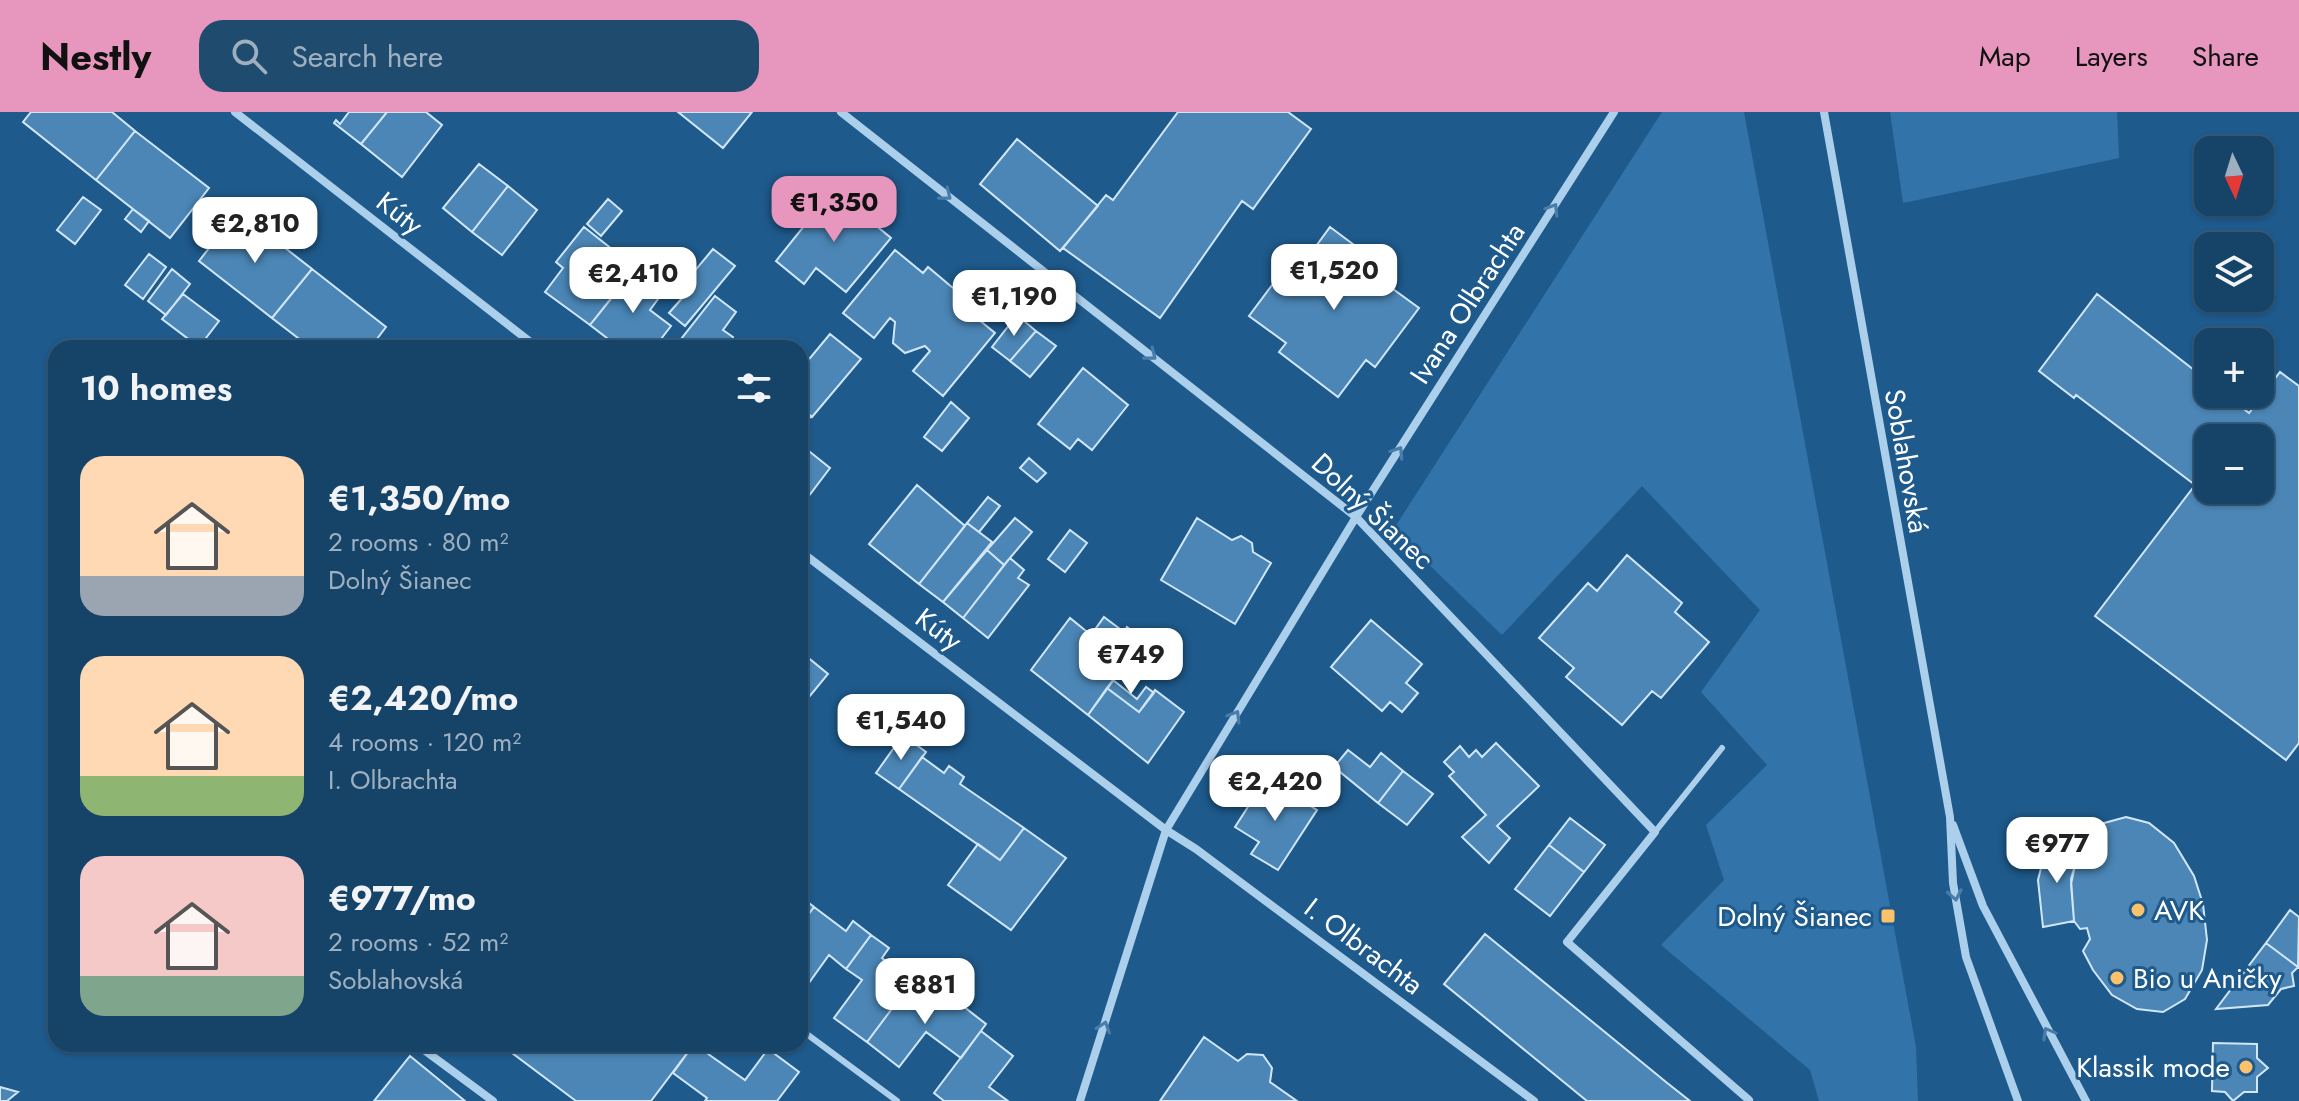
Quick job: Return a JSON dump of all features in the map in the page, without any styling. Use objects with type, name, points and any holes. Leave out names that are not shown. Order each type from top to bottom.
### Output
[{"type":"street","name":"Kúty","points":[[235,112],[528,340]]},
{"type":"street","name":"Dolný Šianec","points":[[841,112],[1356,517],[1655,832]]},
{"type":"street","name":"Ivana Olbrachta","points":[[1356,517],[1614,112]]},
{"type":"street","name":"Soblahovská","points":[[1824,112],[1950,817],[1953,883],[1966,957],[2018,1101]]},
{"type":"street","points":[[1080,1101],[1166,830],[1356,517]]},
{"type":"street","name":"Kúty","points":[[808,557],[1166,830]]},
{"type":"street","name":"Soblahovská","points":[[1950,817],[1983,906],[2086,1101]]},
{"type":"street","name":"I. Olbrachta","points":[[1166,830],[1191,845],[1534,1101]]},
{"type":"street","points":[[1655,832],[1567,942],[1749,1100]]},
{"type":"street","points":[[427,1052],[493,1101]]},
{"type":"lane","points":[[1655,832],[1722,748]]},
{"type":"lane","points":[[808,1035],[897,1101]]},
{"type":"shaded area","points":[[1662,112],[1744,112],[1916,1047],[1918,1101],[1819,1101],[1810,1070],[1661,945],[1724,880],[1706,825],[1767,765],[1701,692],[1760,610],[1642,486],[1502,635],[1393,530]]},
{"type":"shaded area","points":[[1890,112],[2117,112],[2119,158],[1903,203]]},
{"type":"building","points":[[31,112],[112,112],[135,131],[96,180],[23,122]]},
{"type":"building","points":[[349,112],[387,112],[361,144],[334,123],[336,120],[340,124]]},
{"type":"building","points":[[387,112],[426,112],[442,125],[402,177],[361,144]]},
{"type":"building","points":[[678,112],[752,112],[723,148]]},
{"type":"building","points":[[1178,112],[1288,112],[1311,129],[1253,209],[1242,201],[1160,318],[1063,248],[1106,195],[1113,200]]},
{"type":"building","points":[[135,131],[209,188],[170,238],[96,180]]},
{"type":"building","points":[[1017,139],[1098,206],[1060,251],[980,184]]},
{"type":"building","points":[[479,164],[508,186],[472,232],[443,208]]},
{"type":"building","points":[[508,186],[537,210],[502,255],[472,232]]},
{"type":"building","points":[[833,190],[891,238],[846,292],[816,268],[804,284],[776,261]]},
{"type":"building","points":[[83,197],[101,210],[75,244],[57,230]]},
{"type":"building","points":[[608,199],[622,211],[601,236],[587,224]]},
{"type":"building","points":[[133,209],[149,221],[141,232],[125,219]]},
{"type":"building","points":[[238,211],[312,269],[272,318],[199,261]]},
{"type":"building","points":[[584,227],[636,268],[590,325],[545,292],[563,268],[556,262]]},
{"type":"building","points":[[1330,227],[1389,271],[1382,281],[1419,308],[1375,367],[1366,360],[1338,397],[1279,352],[1286,343],[1249,316],[1293,257],[1303,264]]},
{"type":"building","points":[[713,249],[735,266],[685,326],[669,313],[683,297],[677,292]]},
{"type":"building","points":[[895,250],[923,273],[928,267],[972,304],[967,310],[995,333],[943,396],[913,371],[930,351],[925,346],[905,353],[893,343],[895,322],[890,318],[874,338],[843,313]]},
{"type":"building","points":[[149,254],[166,267],[143,299],[125,285]]},
{"type":"building","points":[[635,268],[664,291],[650,310],[671,326],[660,340],[610,340],[590,325]]},
{"type":"building","points":[[172,269],[190,284],[166,315],[148,301]]},
{"type":"building","points":[[312,269],[386,327],[376,340],[301,340],[272,318]]},
{"type":"building","points":[[183,294],[219,321],[204,340],[190,340],[162,319]]},
{"type":"building","points":[[2097,294],[2194,370],[2194,408],[2243,408],[2249,413],[2253,408],[2274,408],[2274,380],[2280,372],[2299,386],[2299,743],[2286,760],[2095,616],[2194,486],[2194,504],[2274,504],[2274,424],[2194,424],[2194,484],[2076,395],[2074,398],[2039,371]]},
{"type":"building","points":[[715,296],[736,312],[723,330],[733,337],[732,340],[680,340]]},
{"type":"building","points":[[1017,315],[1036,331],[1010,361],[992,347]]},
{"type":"building","points":[[1036,331],[1056,346],[1030,377],[1010,361]]},
{"type":"building","points":[[830,334],[861,359],[812,417],[808,414],[808,360]]},
{"type":"building","points":[[1083,368],[1128,405],[1092,450],[1078,439],[1070,449],[1038,424]]},
{"type":"building","points":[[951,402],[969,418],[942,451],[924,437]]},
{"type":"building","points":[[808,450],[830,468],[808,497]]},
{"type":"building","points":[[1029,458],[1046,473],[1037,482],[1020,468]]},
{"type":"building","points":[[917,485],[965,526],[919,584],[869,544]]},
{"type":"building","points":[[988,497],[1000,506],[979,532],[967,523]]},
{"type":"building","points":[[1015,518],[1032,532],[1004,565],[987,550]]},
{"type":"building","points":[[1197,518],[1232,540],[1241,536],[1252,543],[1253,552],[1271,563],[1235,624],[1161,580]]},
{"type":"building","points":[[967,523],[992,542],[943,602],[919,584]]},
{"type":"building","points":[[1070,530],[1087,543],[1065,572],[1048,559]]},
{"type":"building","points":[[987,550],[1004,565],[963,618],[943,602]]},
{"type":"building","points":[[1627,555],[1682,603],[1675,612],[1709,642],[1661,698],[1652,691],[1622,725],[1566,677],[1574,668],[1539,638],[1588,583],[1597,591]]},
{"type":"building","points":[[1010,558],[1024,570],[1018,578],[1029,585],[988,638],[963,618]]},
{"type":"building","points":[[1104,617],[1124,632],[1127,627],[1143,640],[1088,715],[1031,670],[1070,618],[1091,635]]},
{"type":"building","points":[[1371,620],[1422,664],[1406,683],[1418,693],[1402,712],[1390,702],[1382,711],[1331,667]]},
{"type":"building","points":[[808,658],[828,674],[808,698]]},
{"type":"building","points":[[1113,680],[1137,699],[1146,687],[1154,693],[1139,712],[1107,688]]},
{"type":"building","points":[[1107,688],[1139,712],[1155,690],[1184,712],[1148,763],[1088,715]]},
{"type":"building","points":[[903,735],[926,752],[899,789],[876,773]]},
{"type":"building","points":[[1496,743],[1539,786],[1497,826],[1510,838],[1489,863],[1462,837],[1486,815],[1449,776],[1454,772],[1444,762],[1460,746],[1469,757],[1476,750],[1482,757]]},
{"type":"building","points":[[1348,750],[1370,767],[1381,753],[1403,771],[1378,803],[1334,767]]},
{"type":"building","points":[[922,757],[944,773],[949,766],[964,777],[960,784],[1024,828],[1000,860],[899,789]]},
{"type":"building","points":[[1403,771],[1433,794],[1407,825],[1378,803]]},
{"type":"building","points":[[1266,779],[1317,810],[1278,870],[1251,854],[1259,842],[1235,827]]},
{"type":"building","name":"AVK","points":[[2126,817],[2149,823],[2174,843],[2194,876],[2203,904],[2207,940],[2202,970],[2185,999],[2163,1012],[2137,1009],[2112,995],[2083,951],[2090,939],[2087,928],[2080,929],[2074,921],[2071,879],[2081,845],[2097,825]]},
{"type":"building","points":[[1570,818],[1605,845],[1584,872],[1549,845]]},
{"type":"building","points":[[1024,828],[1066,858],[1011,930],[948,885],[978,844],[1000,860]]},
{"type":"building","points":[[2048,840],[2078,852],[2071,884],[2074,921],[2043,927],[2038,880]]},
{"type":"building","points":[[1549,845],[1584,872],[1550,916],[1515,889]]},
{"type":"building","points":[[814,907],[846,931],[853,921],[871,935],[846,969],[829,955],[808,984],[808,915]]},
{"type":"building","points":[[2290,910],[2299,917],[2298,967],[2266,943]]},
{"type":"building","points":[[1485,934],[1690,1101],[1587,1101],[1444,984]]},
{"type":"building","points":[[871,935],[889,948],[882,958],[912,982],[867,1042],[834,1018],[862,980],[846,969]]},
{"type":"building","points":[[2266,943],[2298,967],[2292,973],[2294,986],[2281,989],[2268,1005],[2216,1009]]},
{"type":"building","points":[[912,982],[942,1006],[950,996],[986,1024],[961,1058],[926,1032],[899,1067],[867,1042]]},
{"type":"building","points":[[981,1031],[1013,1056],[989,1087],[1008,1101],[944,1101],[934,1093]]},
{"type":"building","points":[[1204,1037],[1238,1061],[1247,1054],[1263,1055],[1272,1068],[1270,1082],[1297,1101],[1160,1101]]},
{"type":"building","points":[[2213,1043],[2257,1044],[2257,1058],[2268,1068],[2257,1077],[2257,1092],[2244,1092],[2233,1101],[2225,1092],[2212,1091]]},
{"type":"building","points":[[511,1052],[688,1052],[651,1101],[576,1101]]},
{"type":"building","points":[[688,1052],[705,1052],[745,1080],[766,1052],[772,1052],[799,1072],[777,1101],[705,1101],[707,1098],[673,1073]]},
{"type":"building","points":[[410,1056],[465,1101],[374,1101]]},
{"type":"building","points":[[0,1087],[18,1092],[7,1101],[0,1101]]},
{"type":"place","name":"AVK","points":[[2138,910]]},
{"type":"place","name":"Dolný Šianec","points":[[1888,916]]},
{"type":"place","name":"Bio u Aničky","points":[[2117,978]]},
{"type":"place","name":"Klassik mode","points":[[2246,1067]]}]
